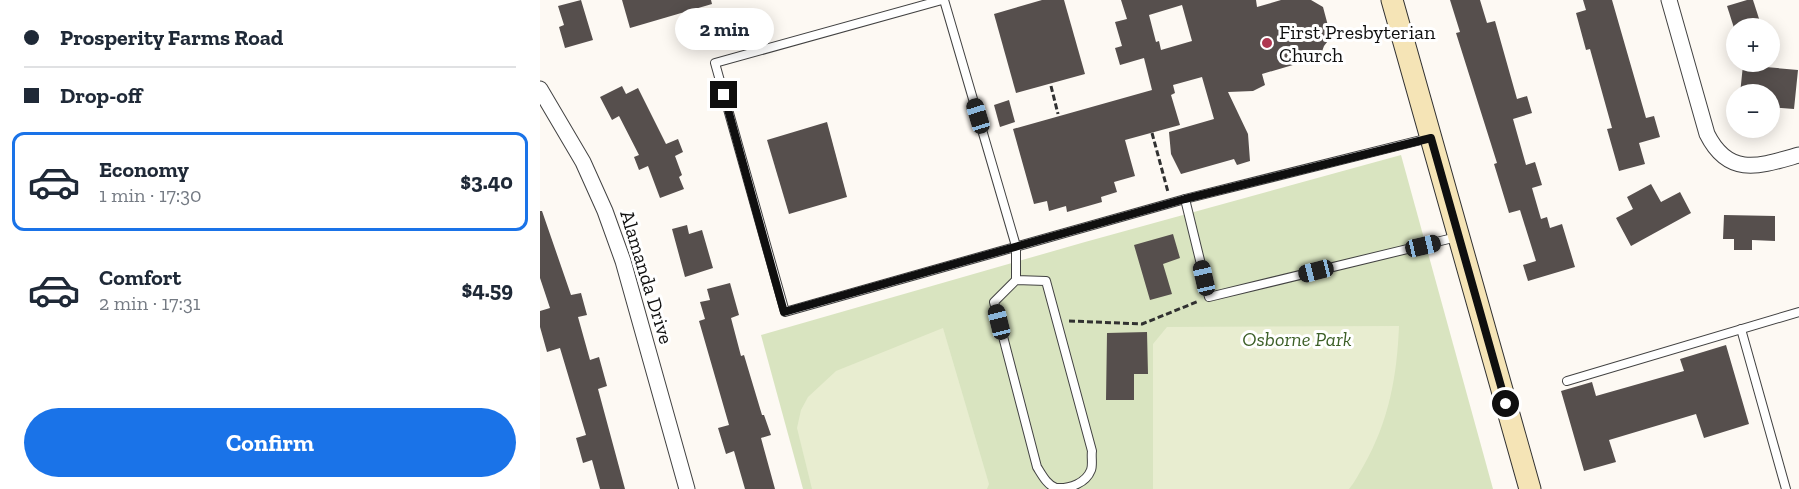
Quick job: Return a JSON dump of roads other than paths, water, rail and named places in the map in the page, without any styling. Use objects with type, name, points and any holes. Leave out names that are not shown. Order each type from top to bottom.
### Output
[{"type":"street","points":[[1392,0],[1530,489]]},
{"type":"street","points":[[1669,0],[1707,134],[1714,147],[1736,164],[1750,166],[1765,165],[1799,155]]},
{"type":"street","name":"Alamanda Drive","points":[[540,89],[583,162],[624,261],[687,489]]},
{"type":"lane","points":[[1016,280],[1046,281],[1092,451],[1091,470],[1082,483],[1070,488],[1056,488],[1046,480],[1037,467],[994,302],[1016,280],[1016,246],[943,0],[715,63],[784,312],[1016,246],[1185,199],[1431,138]]},
{"type":"lane","points":[[1185,199],[1209,297],[1459,237]]},
{"type":"lane","points":[[1567,381],[1799,312]]},
{"type":"lane","points":[[1741,329],[1786,489]]},
{"type":"place","name":"First Presbyterian Church","points":[[1267,43]]},
{"type":"park label","name":"Osborne Park","points":[[1297,339]]}]
